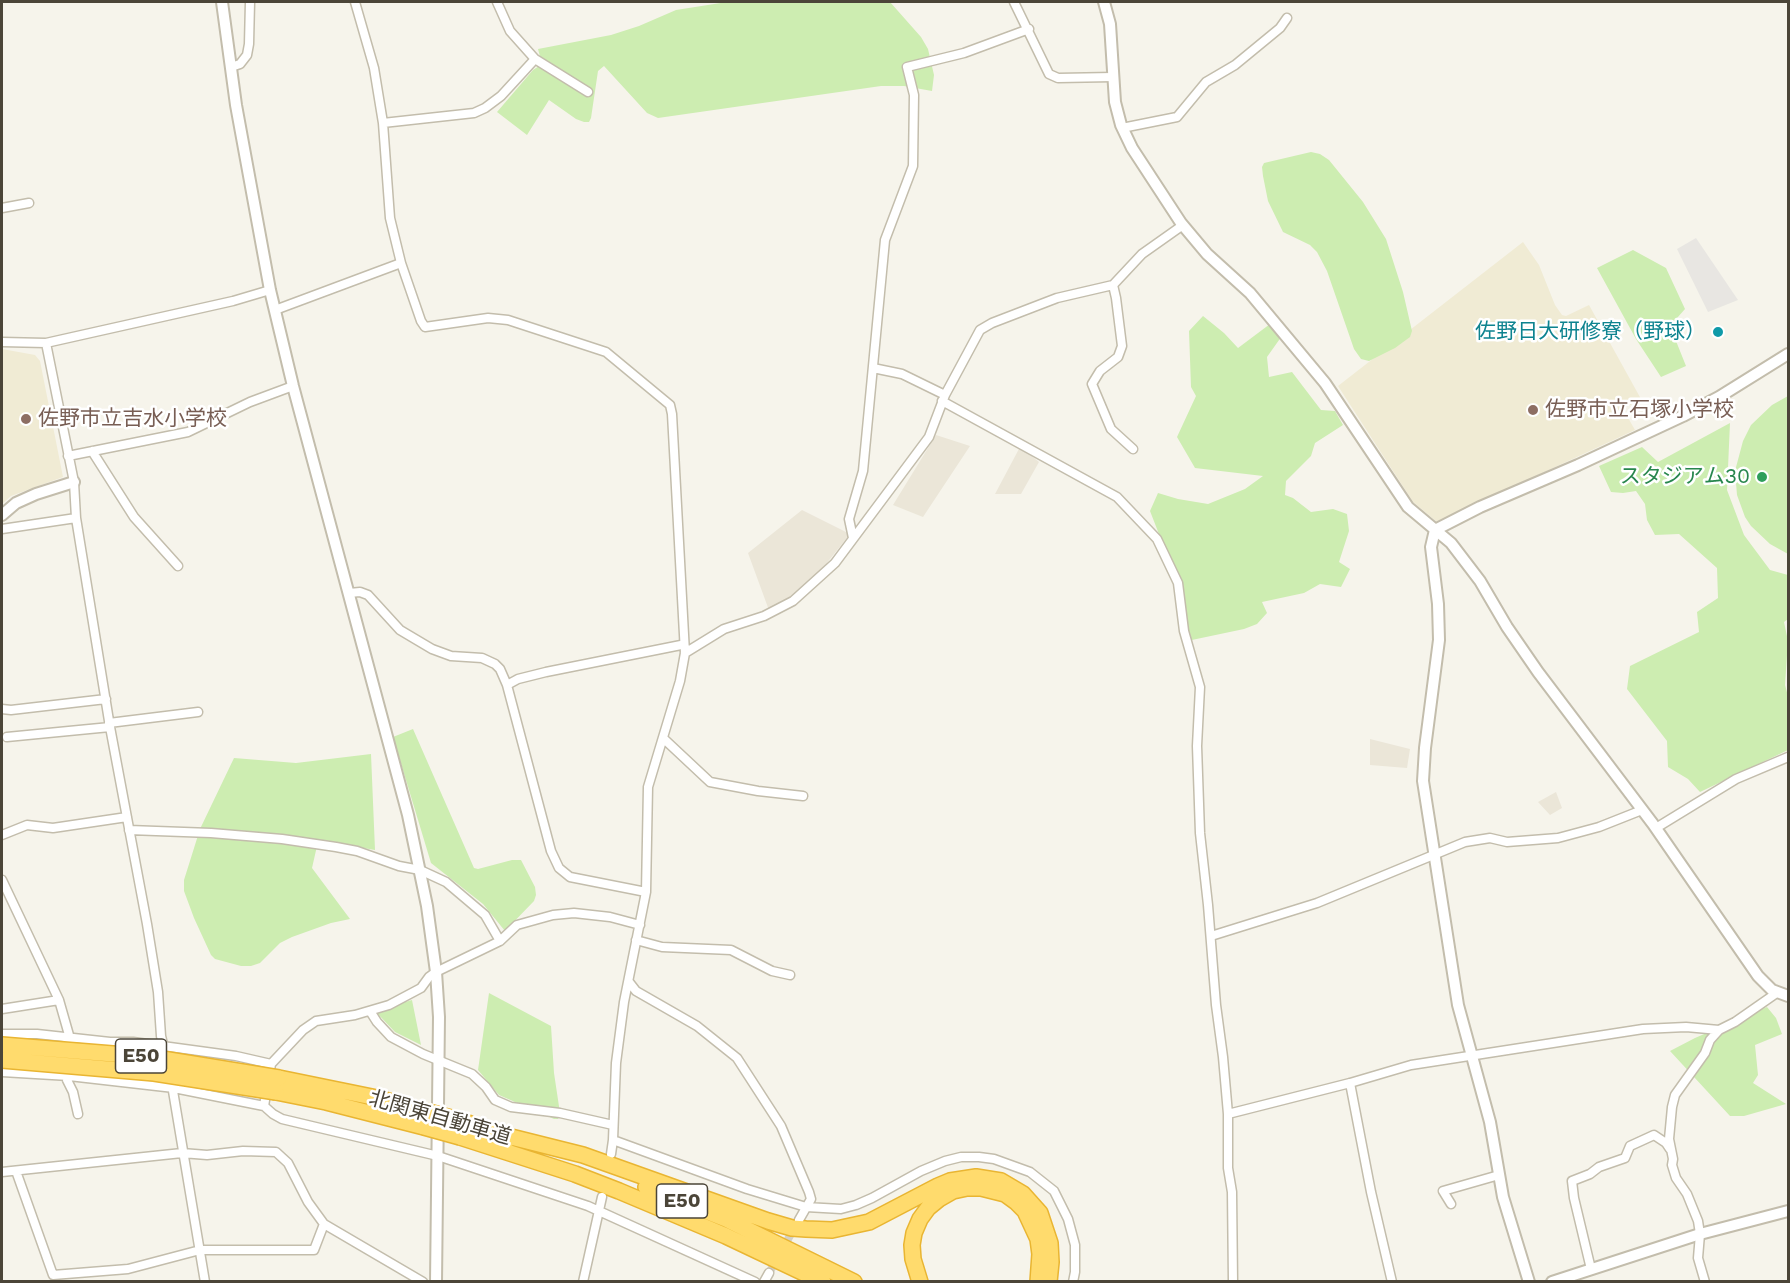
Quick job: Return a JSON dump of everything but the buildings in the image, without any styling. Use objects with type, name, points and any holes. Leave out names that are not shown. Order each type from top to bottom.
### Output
[{"type":"highway","name":"北関東自動車道","points":[[2,1045],[150,1057],[278,1085],[326,1102],[424,1127],[461,1129],[503,1136],[613,1174],[726,1219],[854,1281]]},
{"type":"highway","name":"北関東自動車道","points":[[2,1060],[58,1063],[278,1085],[378,1098],[425,1111],[461,1129],[671,1212],[823,1281]]},
{"type":"highway","points":[[503,1136],[582,1155],[768,1221],[792,1228],[812,1230],[838,1230],[869,1222],[950,1181],[976,1177],[1001,1181],[1023,1194],[1042,1219],[1048,1234],[1051,1254],[1049,1281]]},
{"type":"highway","points":[[920,1281],[916,1273],[912,1245],[920,1219],[939,1199],[953,1191],[967,1188],[993,1190],[1005,1194],[1024,1211],[1038,1239],[1040,1254],[1038,1281]]},
{"type":"highway","points":[[671,1212],[722,1242],[805,1281]]},
{"type":"street","points":[[222,2],[231,67],[270,290],[420,870],[436,972],[440,1062],[436,1281]]},
{"type":"street","points":[[231,67],[240,64],[247,55],[250,2]]},
{"type":"street","points":[[356,2],[374,68],[383,123],[390,218],[401,263],[425,327],[488,318],[508,320],[606,352],[670,405],[672,414],[685,650],[680,681],[648,787],[646,892],[624,1002],[616,1063],[613,1140],[610,1154]]},
{"type":"street","points":[[497,2],[510,31],[535,59],[588,92]]},
{"type":"street","points":[[1014,2],[1049,74],[1058,78],[1113,77]]},
{"type":"street","points":[[1104,2],[1110,24],[1115,102],[1122,128],[1132,148],[1183,225],[1207,254],[1250,293],[1325,383],[1408,507],[1451,543],[1480,582],[1538,672],[1656,828],[1758,976],[1772,990],[1783,994]]},
{"type":"street","points":[[1122,128],[1177,117],[1206,82],[1235,65],[1280,28],[1287,18]]},
{"type":"street","points":[[853,538],[849,519],[863,471],[885,240],[913,166],[914,95],[907,67],[964,53],[1029,29]]},
{"type":"street","points":[[383,123],[474,113],[501,96],[535,59]]},
{"type":"street","points":[[2,208],[29,203]]},
{"type":"street","points":[[685,650],[724,629],[764,616],[793,601],[836,563],[929,437],[943,398],[980,330],[992,323],[1057,298],[1113,285],[1142,254],[1183,225]]},
{"type":"street","points":[[275,310],[401,263]]},
{"type":"street","points":[[1113,285],[1122,346],[1118,357],[1100,370],[1092,384],[1111,429],[1133,448]]},
{"type":"street","points":[[2,342],[46,343],[233,301],[270,290]]},
{"type":"street","points":[[46,343],[74,482],[76,518],[110,725],[151,946],[163,1046],[174,1088],[182,1153],[205,1281]]},
{"type":"street","points":[[1528,1281],[1503,1197],[1490,1122],[1453,981],[1423,775],[1440,640],[1431,547],[1435,530],[1480,507],[1683,416],[1719,398],[1788,354]]},
{"type":"street","points":[[873,368],[902,374],[1117,497],[1157,539],[1178,583],[1184,631],[1200,687],[1197,746],[1200,833],[1228,1114],[1233,1281]]},
{"type":"street","points":[[68,456],[188,432],[250,402],[293,386]]},
{"type":"street","points":[[92,451],[134,517],[178,566]]},
{"type":"street","points":[[2,515],[16,503],[74,482]]},
{"type":"street","points":[[2,529],[76,518]]},
{"type":"street","points":[[349,593],[360,592],[368,595],[400,630],[432,649],[451,656],[490,660],[500,669],[507,685],[551,850],[559,868],[570,877],[646,892]]},
{"type":"street","points":[[507,685],[546,672],[681,645],[685,650]]},
{"type":"street","points":[[2,709],[11,710],[106,699]]},
{"type":"street","points":[[7,737],[110,725],[198,711]]},
{"type":"street","points":[[663,738],[710,782],[803,796]]},
{"type":"street","points":[[1656,828],[1736,779],[1788,757]]},
{"type":"street","points":[[1211,936],[1317,903],[1465,842],[1490,838],[1507,842],[1558,837],[1599,827],[1642,810]]},
{"type":"street","points":[[2,835],[27,825],[53,828],[127,817]]},
{"type":"street","points":[[129,830],[211,833],[336,847],[420,870],[446,882],[485,915],[500,941]]},
{"type":"street","points":[[2,880],[64,1013],[68,1036],[66,1076],[78,1114]]},
{"type":"street","points":[[264,1106],[271,1064],[303,1030],[316,1021],[355,1015],[390,1005],[421,988],[436,972],[500,941],[517,924],[553,915],[574,913],[640,925]]},
{"type":"street","points":[[636,940],[662,947],[731,950],[772,971],[790,975]]},
{"type":"street","points":[[629,982],[636,991],[697,1026],[737,1058],[785,1136],[809,1192],[811,1199],[799,1220]]},
{"type":"street","points":[[1705,1281],[1698,1258],[1700,1234],[1698,1221],[1688,1194],[1676,1178],[1672,1166],[1669,1139],[1675,1095],[1704,1053],[1710,1040],[1719,1030],[1783,994]]},
{"type":"street","points":[[2,1009],[59,1000]]},
{"type":"street","points":[[370,1011],[377,1022],[392,1036],[440,1062],[472,1074],[486,1087],[495,1100],[511,1107],[560,1113],[613,1125]]},
{"type":"street","points":[[1228,1114],[1411,1065],[1643,1029],[1686,1027],[1719,1030]]},
{"type":"street","points":[[2,1034],[68,1036],[163,1046],[236,1056],[271,1064]]},
{"type":"street","points":[[2,1072],[66,1076],[174,1088],[264,1106],[282,1119],[438,1156],[599,1211],[755,1281]]},
{"type":"street","points":[[1350,1083],[1371,1192],[1392,1281]]},
{"type":"street","points":[[1587,1274],[1572,1181],[1590,1174],[1599,1167],[1625,1158],[1630,1146],[1654,1135],[1666,1143],[1672,1152]]},
{"type":"street","points":[[613,1140],[806,1208],[841,1209],[856,1204],[945,1161],[961,1157],[994,1159],[1030,1172],[1053,1191],[1068,1220],[1075,1245],[1073,1281]]},
{"type":"street","points":[[2,1172],[182,1153],[207,1155],[243,1151],[276,1152],[288,1162],[308,1202],[324,1224],[423,1281]]},
{"type":"street","points":[[15,1171],[53,1275],[128,1269],[200,1250],[314,1250],[324,1224]]},
{"type":"street","points":[[1451,1204],[1443,1191],[1498,1174]]},
{"type":"street","points":[[583,1281],[602,1197]]},
{"type":"street","points":[[1552,1281],[1587,1274],[1700,1234],[1788,1211]]},
{"type":"street","points":[[764,1281],[769,1273]]},
{"type":"shaded area","points":[[1696,238],[1738,300],[1708,312],[1677,249]]},
{"type":"shaded area","points":[[1523,242],[1539,265],[1555,305],[1562,315],[1566,316],[1589,305],[1641,399],[1623,409],[1635,430],[1437,522],[1413,502],[1338,386]]},
{"type":"shaded area","name":"佐野市立吉水小学校","points":[[2,349],[35,355],[40,361],[63,477],[11,496],[2,504]]},
{"type":"shaded area","points":[[936,435],[970,446],[923,517],[893,505]]},
{"type":"shaded area","points":[[1020,447],[1039,462],[1021,494],[995,494]]},
{"type":"shaded area","points":[[802,510],[850,534],[818,574],[770,613],[748,553]]},
{"type":"shaded area","points":[[1370,739],[1410,749],[1407,768],[1370,765]]},
{"type":"shaded area","points":[[1556,792],[1562,808],[1550,815],[1538,802]]},
{"type":"green space","points":[[727,2],[890,2],[921,37],[928,49],[934,75],[932,91],[904,86],[881,86],[658,118],[647,113],[604,66],[598,71],[589,122],[576,119],[549,100],[527,135],[497,112],[533,70],[542,64],[538,49],[611,35],[676,10]]},
{"type":"green space","points":[[1311,152],[1320,154],[1329,160],[1363,202],[1386,239],[1403,292],[1412,331],[1410,337],[1395,348],[1369,361],[1361,359],[1354,349],[1327,271],[1317,252],[1310,245],[1283,232],[1268,201],[1262,167],[1264,163]]},
{"type":"green space","points":[[1633,250],[1666,268],[1685,309],[1670,326],[1686,366],[1661,377],[1636,339],[1597,268]]},
{"type":"green space","points":[[1203,316],[1238,348],[1274,321],[1284,333],[1267,357],[1269,377],[1292,372],[1321,410],[1335,411],[1343,425],[1315,443],[1311,456],[1286,481],[1285,495],[1293,498],[1311,512],[1333,509],[1347,514],[1349,531],[1339,562],[1350,569],[1341,587],[1320,584],[1304,593],[1262,602],[1267,613],[1257,624],[1187,641],[1178,583],[1150,511],[1158,493],[1208,504],[1245,489],[1263,476],[1195,468],[1177,437],[1196,396],[1191,387],[1189,331]]},
{"type":"green space","name":"スタジアム30","points":[[1788,396],[1788,554],[1770,544],[1745,517],[1737,495],[1735,471],[1743,441],[1751,425],[1772,405]]},
{"type":"green space","points":[[1730,423],[1727,490],[1744,535],[1770,570],[1788,575],[1788,619],[1784,622],[1788,641],[1785,685],[1788,696],[1788,750],[1700,792],[1688,779],[1668,767],[1667,741],[1627,689],[1630,666],[1699,632],[1697,612],[1718,598],[1717,568],[1679,534],[1655,535],[1647,520],[1645,504],[1636,491],[1611,492],[1599,466],[1642,447],[1658,462]]},
{"type":"green space","points":[[413,729],[474,868],[521,860],[535,887],[534,901],[505,931],[483,904],[431,863],[393,737]]},
{"type":"green space","points":[[371,754],[375,850],[328,842],[317,846],[312,868],[350,919],[331,923],[292,937],[280,943],[260,963],[251,966],[241,966],[215,959],[194,918],[184,891],[184,880],[200,829],[234,758],[296,763]]},
{"type":"green space","points":[[489,993],[551,1026],[554,1073],[560,1113],[558,1119],[499,1095],[478,1070]]},
{"type":"green space","points":[[412,1000],[421,1045],[395,1032],[375,1011]]},
{"type":"green space","points":[[1767,1007],[1776,1018],[1782,1034],[1755,1045],[1758,1075],[1753,1083],[1786,1104],[1744,1116],[1730,1116],[1670,1051]]},
{"type":"tunnel","points":[[769,1273],[796,1225]]},
{"type":"place","name":"佐野日大研修寮（野球）","points":[[1718,332]]},
{"type":"place","name":"佐野市立石塚小学校","points":[[1533,410]]},
{"type":"place","name":"佐野市立吉水小学校","points":[[26,419]]},
{"type":"place","name":"スタジアム30","points":[[1762,477]]}]
